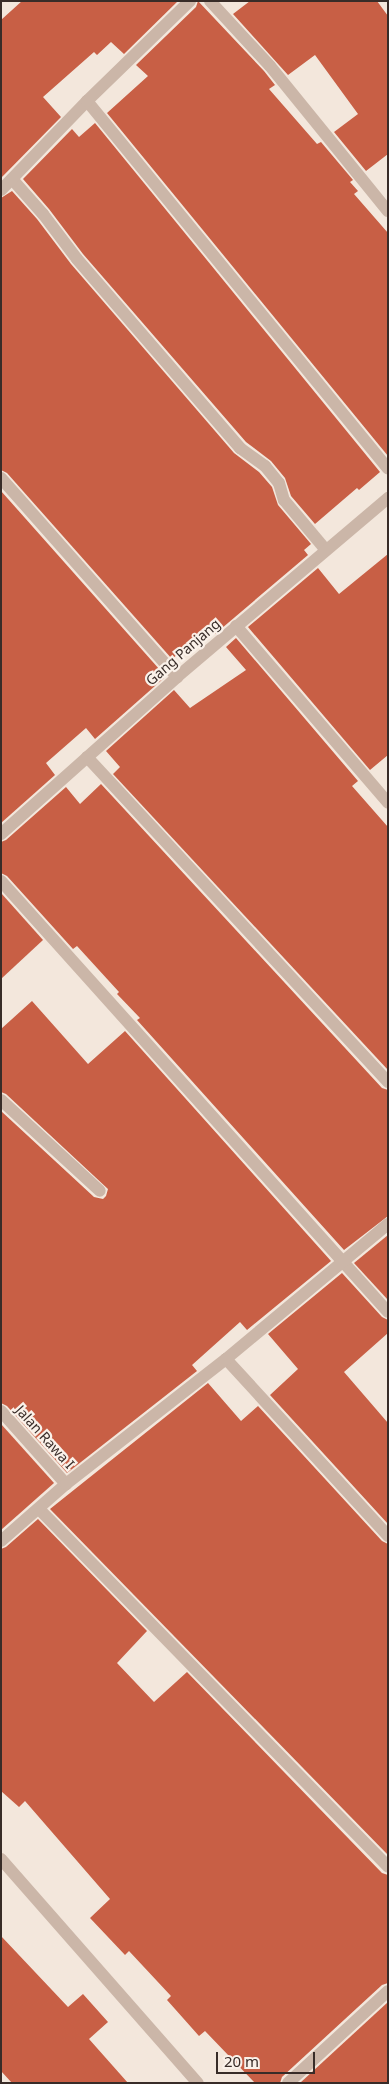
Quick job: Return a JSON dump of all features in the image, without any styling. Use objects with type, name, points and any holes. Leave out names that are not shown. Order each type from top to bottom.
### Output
[{"type":"street","points":[[1,190],[87,101],[190,1]]},
{"type":"street","points":[[210,1],[270,66],[388,211]]},
{"type":"street","points":[[87,101],[388,469]]},
{"type":"street","points":[[12,179],[240,448],[265,466],[279,483],[284,500],[326,550]]},
{"type":"street","points":[[1,478],[177,677]]},
{"type":"street","name":"Gang Panjang","points":[[1,834],[177,677],[388,498]]},
{"type":"street","points":[[236,626],[388,803]]},
{"type":"street","points":[[87,757],[388,1082]]},
{"type":"street","points":[[1,881],[388,1312]]},
{"type":"street","points":[[1,1100],[100,1191]]},
{"type":"street","points":[[1,1541],[66,1484],[226,1359],[345,1262],[388,1224]]},
{"type":"street","points":[[226,1359],[388,1536]]},
{"type":"street","name":"Jalan Rawa I","points":[[1,1411],[66,1484]]},
{"type":"street","points":[[38,1509],[388,1867]]},
{"type":"street","points":[[1,1859],[198,2083]]},
{"type":"street","points":[[288,2083],[388,1990]]},
{"type":"building","points":[[22,1],[178,1],[124,54],[111,42],[97,55],[94,52],[43,97],[61,117],[1,178],[1,20]]},
{"type":"building","points":[[198,1],[264,71],[275,85],[269,89],[317,144],[321,142],[353,180],[350,182],[358,191],[354,194],[388,233],[388,456],[107,113],[148,76],[136,65],[196,7]]},
{"type":"building","points":[[250,1],[377,1],[388,16],[388,154],[366,171],[334,132],[358,114],[315,55],[288,75],[233,14]]},
{"type":"building","points":[[95,123],[380,472],[359,490],[357,488],[315,524],[291,496],[285,478],[271,461],[246,442],[83,254],[49,209],[23,179],[72,129],[79,137]]},
{"type":"building","points":[[12,191],[37,219],[71,264],[234,453],[259,472],[272,487],[278,505],[311,544],[304,550],[308,555],[215,634],[209,628],[172,659],[7,473],[1,470],[1,198]]},
{"type":"building","points":[[1,491],[160,670],[158,671],[164,678],[95,739],[86,728],[46,763],[55,775],[1,823]]},
{"type":"building","points":[[388,554],[388,755],[370,770],[248,627],[318,568],[339,594]]},
{"type":"building","points":[[236,638],[358,781],[352,786],[388,827],[388,1070],[113,774],[120,767],[106,751],[174,690],[190,708],[246,670],[226,647]]},
{"type":"building","points":[[101,784],[382,1088],[388,1090],[388,1216],[344,1250],[137,1020],[140,1018],[117,994],[119,992],[77,946],[73,949],[7,876],[1,873],[1,842],[6,840],[66,787],[80,804]]},
{"type":"building","points":[[1,893],[43,940],[1,979]]},
{"type":"building","points":[[32,1001],[88,1064],[125,1031],[331,1261],[247,1330],[240,1322],[192,1365],[197,1371],[67,1473],[7,1406],[1,1403],[1,1111],[94,1197],[103,1199],[108,1189],[6,1094],[1,1092],[1,1029]]},
{"type":"building","points":[[388,1235],[388,1300],[354,1263]]},
{"type":"building","points":[[342,1273],[382,1317],[388,1320],[388,1333],[344,1372],[388,1423],[388,1524],[270,1395],[298,1369],[268,1334]]},
{"type":"building","points":[[208,1383],[241,1421],[258,1406],[382,1541],[388,1544],[388,1855],[50,1509]]},
{"type":"building","points":[[1,1424],[54,1483],[1,1530]]},
{"type":"building","points":[[38,1519],[147,1631],[117,1663],[154,1702],[187,1672],[382,1873],[388,1875],[388,1983],[382,1985],[282,2077],[280,2083],[255,2083],[205,2031],[199,2036],[167,2000],[171,1996],[129,1951],[125,1955],[90,1918],[110,1899],[25,1801],[19,1807],[1,1791],[1,1549],[6,1547]]},
{"type":"building","points":[[1,1936],[68,2007],[83,1994],[108,2022],[89,2039],[128,2083],[12,2083],[1,2071]]},
{"type":"building","points":[[388,2002],[388,2083],[300,2083]]}]
